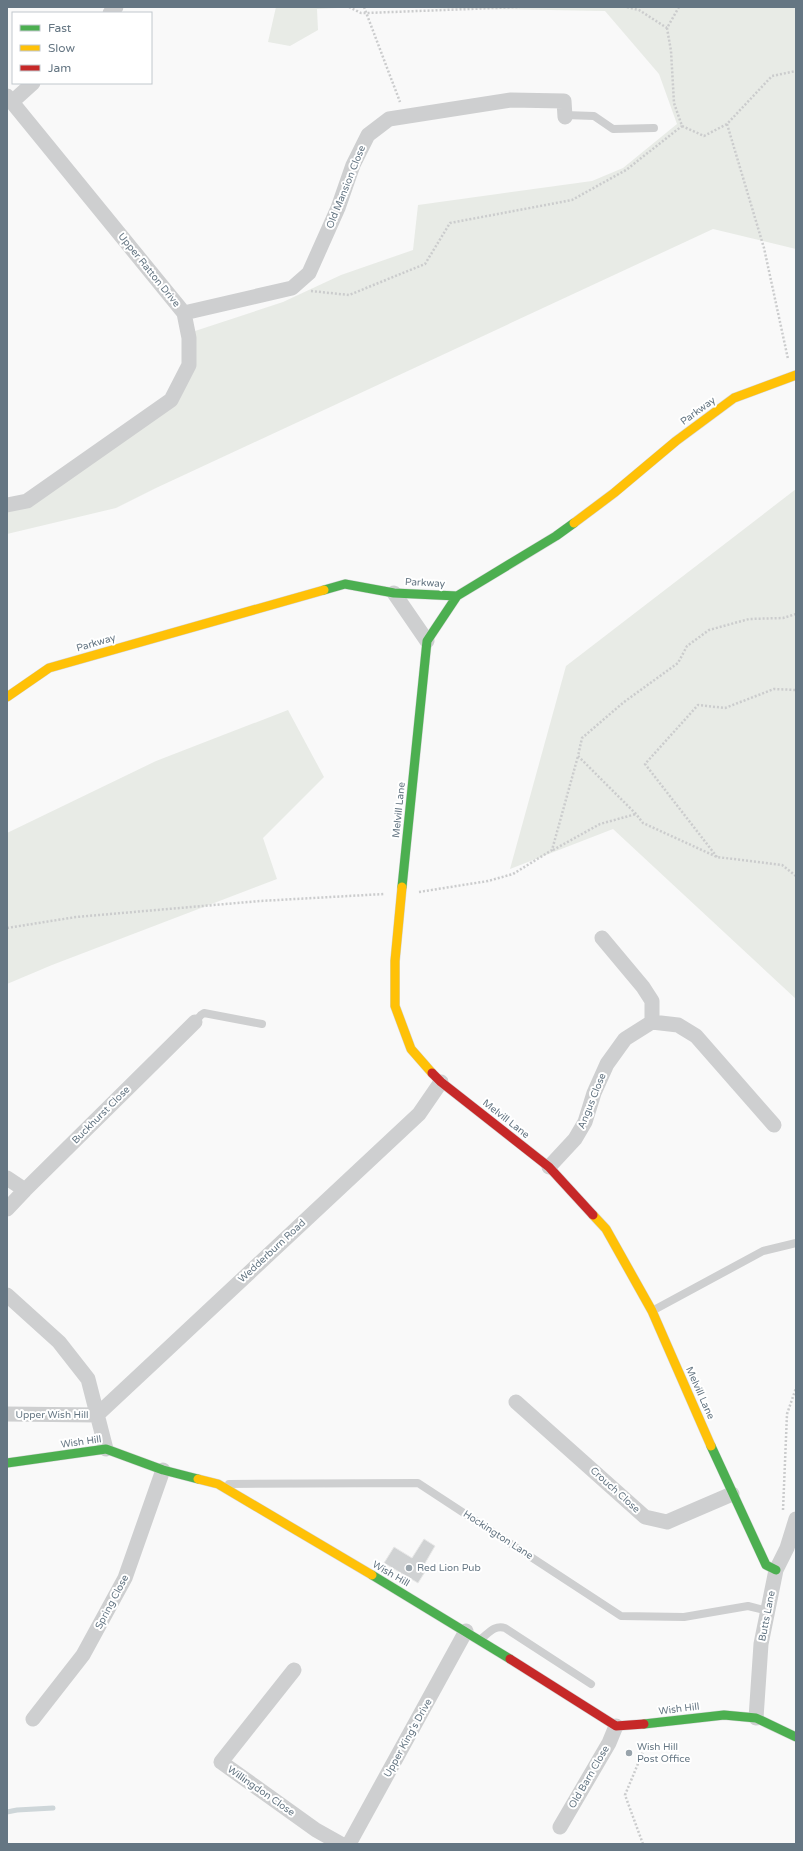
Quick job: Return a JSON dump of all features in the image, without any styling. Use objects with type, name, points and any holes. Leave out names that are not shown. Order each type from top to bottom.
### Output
[{"type":"street","points":[[10,99],[32,84]]},
{"type":"street","name":"Upper Ratton Drive","points":[[7,505],[27,501],[171,400],[189,365],[189,338],[184,313],[10,99]]},
{"type":"street","name":"Old Mansion Close","points":[[184,313],[292,288],[309,273],[338,208],[353,165],[368,135],[389,119],[511,100],[564,101],[565,116]]},
{"type":"street","name":"Parkway","points":[[7,697],[49,668],[345,584],[394,593],[456,596],[556,536],[614,493],[676,441],[734,398],[794,375]]},
{"type":"street","points":[[394,593],[427,640],[456,596]]},
{"type":"street","name":"Melvill Lane","points":[[427,640],[395,961],[395,1006],[411,1049],[441,1082],[549,1167],[606,1230],[652,1311],[732,1494],[766,1565],[776,1570]]},
{"type":"street","points":[[602,938],[643,987],[652,1001],[652,1022],[678,1025],[696,1036],[774,1125]]},
{"type":"street","name":"Buckhurst Close","points":[[7,1209],[195,1022]]},
{"type":"street","name":"Angus Close","points":[[549,1167],[575,1139],[585,1122],[594,1093],[607,1064],[620,1045],[625,1039],[652,1022]]},
{"type":"street","name":"Wedderburn Road","points":[[97,1415],[420,1114],[441,1082]]},
{"type":"street","points":[[7,1178],[25,1190]]},
{"type":"street","points":[[7,1295],[59,1342],[88,1379],[106,1449]]},
{"type":"street","name":"Crouch Close","points":[[516,1402],[645,1517],[667,1522],[732,1494]]},
{"type":"street","name":"Upper Wish Hill","points":[[7,1414],[97,1415]]},
{"type":"street","name":"Wish Hill","points":[[7,1463],[106,1449],[163,1470],[218,1484],[466,1631],[616,1726],[724,1715],[756,1718]]},
{"type":"street","name":"Spring Close","points":[[33,1718],[83,1655],[125,1578],[163,1470]]},
{"type":"street","name":"Butts Lane","points":[[756,1718],[761,1644],[776,1570],[787,1548],[789,1516]]},
{"type":"street","name":"Upper King's Drive","points":[[349,1844],[466,1631]]},
{"type":"street","name":"Willingdon Close","points":[[294,1670],[220,1762],[316,1830],[341,1844]]},
{"type":"street","points":[[756,1718],[796,1737]]},
{"type":"street","name":"Old Barn Close","points":[[560,1827],[608,1743],[616,1726]]},
{"type":"lane","points":[[565,116],[594,116],[613,129],[654,128]]},
{"type":"lane","points":[[195,1022],[204,1013],[262,1024]]},
{"type":"lane","points":[[652,1311],[762,1251],[796,1244]]},
{"type":"lane","name":"Hockington Lane","points":[[218,1484],[418,1483],[621,1616],[684,1617],[748,1606],[768,1611]]},
{"type":"lane","points":[[480,1640],[492,1629],[499,1626],[505,1628],[591,1684]]},
{"type":"path","points":[[349,7],[361,13],[520,7]]},
{"type":"path","points":[[364,7],[405,116]]},
{"type":"path","points":[[627,7],[639,10],[667,28]]},
{"type":"path","points":[[679,7],[667,28],[671,51],[674,103],[682,126],[704,136],[727,124],[772,76],[796,71]]},
{"type":"path","points":[[727,124],[764,248],[787,358],[794,375]]},
{"type":"path","points":[[292,288],[349,295],[370,287],[425,264],[450,223],[572,200],[626,170],[682,126]]},
{"type":"path","points":[[552,850],[582,738],[624,702],[678,663],[687,646],[709,630],[749,620],[783,618],[796,614]]},
{"type":"path","points":[[717,857],[645,764],[698,705],[725,708],[774,688],[796,690]]},
{"type":"path","points":[[578,756],[636,814],[642,823],[717,857],[782,865],[796,876]]},
{"type":"path","points":[[7,928],[76,917],[260,901],[402,894],[481,882],[513,874],[552,850],[600,824],[636,814]]},
{"type":"path","points":[[789,1516],[787,1414],[796,1388]]},
{"type":"path","points":[[643,1844],[625,1795],[654,1723]]},
{"type":"shaded area","points":[[276,7],[358,7],[317,9],[318,30],[290,46],[268,42]]},
{"type":"shaded area","points":[[367,7],[796,7],[796,249],[713,229],[116,508],[7,534],[7,510],[180,385],[195,331],[283,302],[341,275],[413,250],[418,205],[592,181],[623,168],[677,124],[659,74],[605,11]]},
{"type":"shaded area","points":[[796,489],[796,999],[613,829],[510,869],[566,666]]},
{"type":"shaded area","points":[[288,710],[324,777],[263,838],[277,879],[52,965],[7,984],[7,833],[156,761]]},
{"type":"building","points":[[424,1539],[435,1546],[424,1565],[428,1567],[418,1583],[384,1563],[394,1547],[412,1558]]},
{"type":"waterway","points":[[7,1812],[53,1808]]},
{"type":"traffic: fast","points":[[324,590],[345,584],[394,593],[457,596],[556,536],[574,523]]},
{"type":"traffic: fast","points":[[402,887],[427,641],[457,596]]},
{"type":"traffic: fast","points":[[711,1446],[766,1565],[776,1570]]},
{"type":"traffic: fast","points":[[7,1463],[106,1449],[163,1470],[198,1479]]},
{"type":"traffic: fast","points":[[372,1575],[510,1659]]},
{"type":"traffic: fast","points":[[644,1724],[724,1715],[756,1718],[796,1737]]},
{"type":"traffic: slow","points":[[574,523],[614,493],[676,441],[734,398],[796,375]]},
{"type":"traffic: slow","points":[[7,697],[49,668],[324,590]]},
{"type":"traffic: slow","points":[[402,887],[395,961],[395,1006],[411,1049],[432,1073]]},
{"type":"traffic: slow","points":[[593,1215],[606,1229],[652,1311],[711,1446]]},
{"type":"traffic: slow","points":[[198,1479],[218,1484],[372,1575]]},
{"type":"traffic: jam","points":[[432,1073],[441,1082],[549,1167],[593,1215]]},
{"type":"traffic: jam","points":[[510,1659],[616,1726],[644,1724]]},
{"type":"place","name":"Red Lion Pub","points":[[409,1568]]},
{"type":"place","name":"Wish Hill Post Office","points":[[629,1753]]}]
